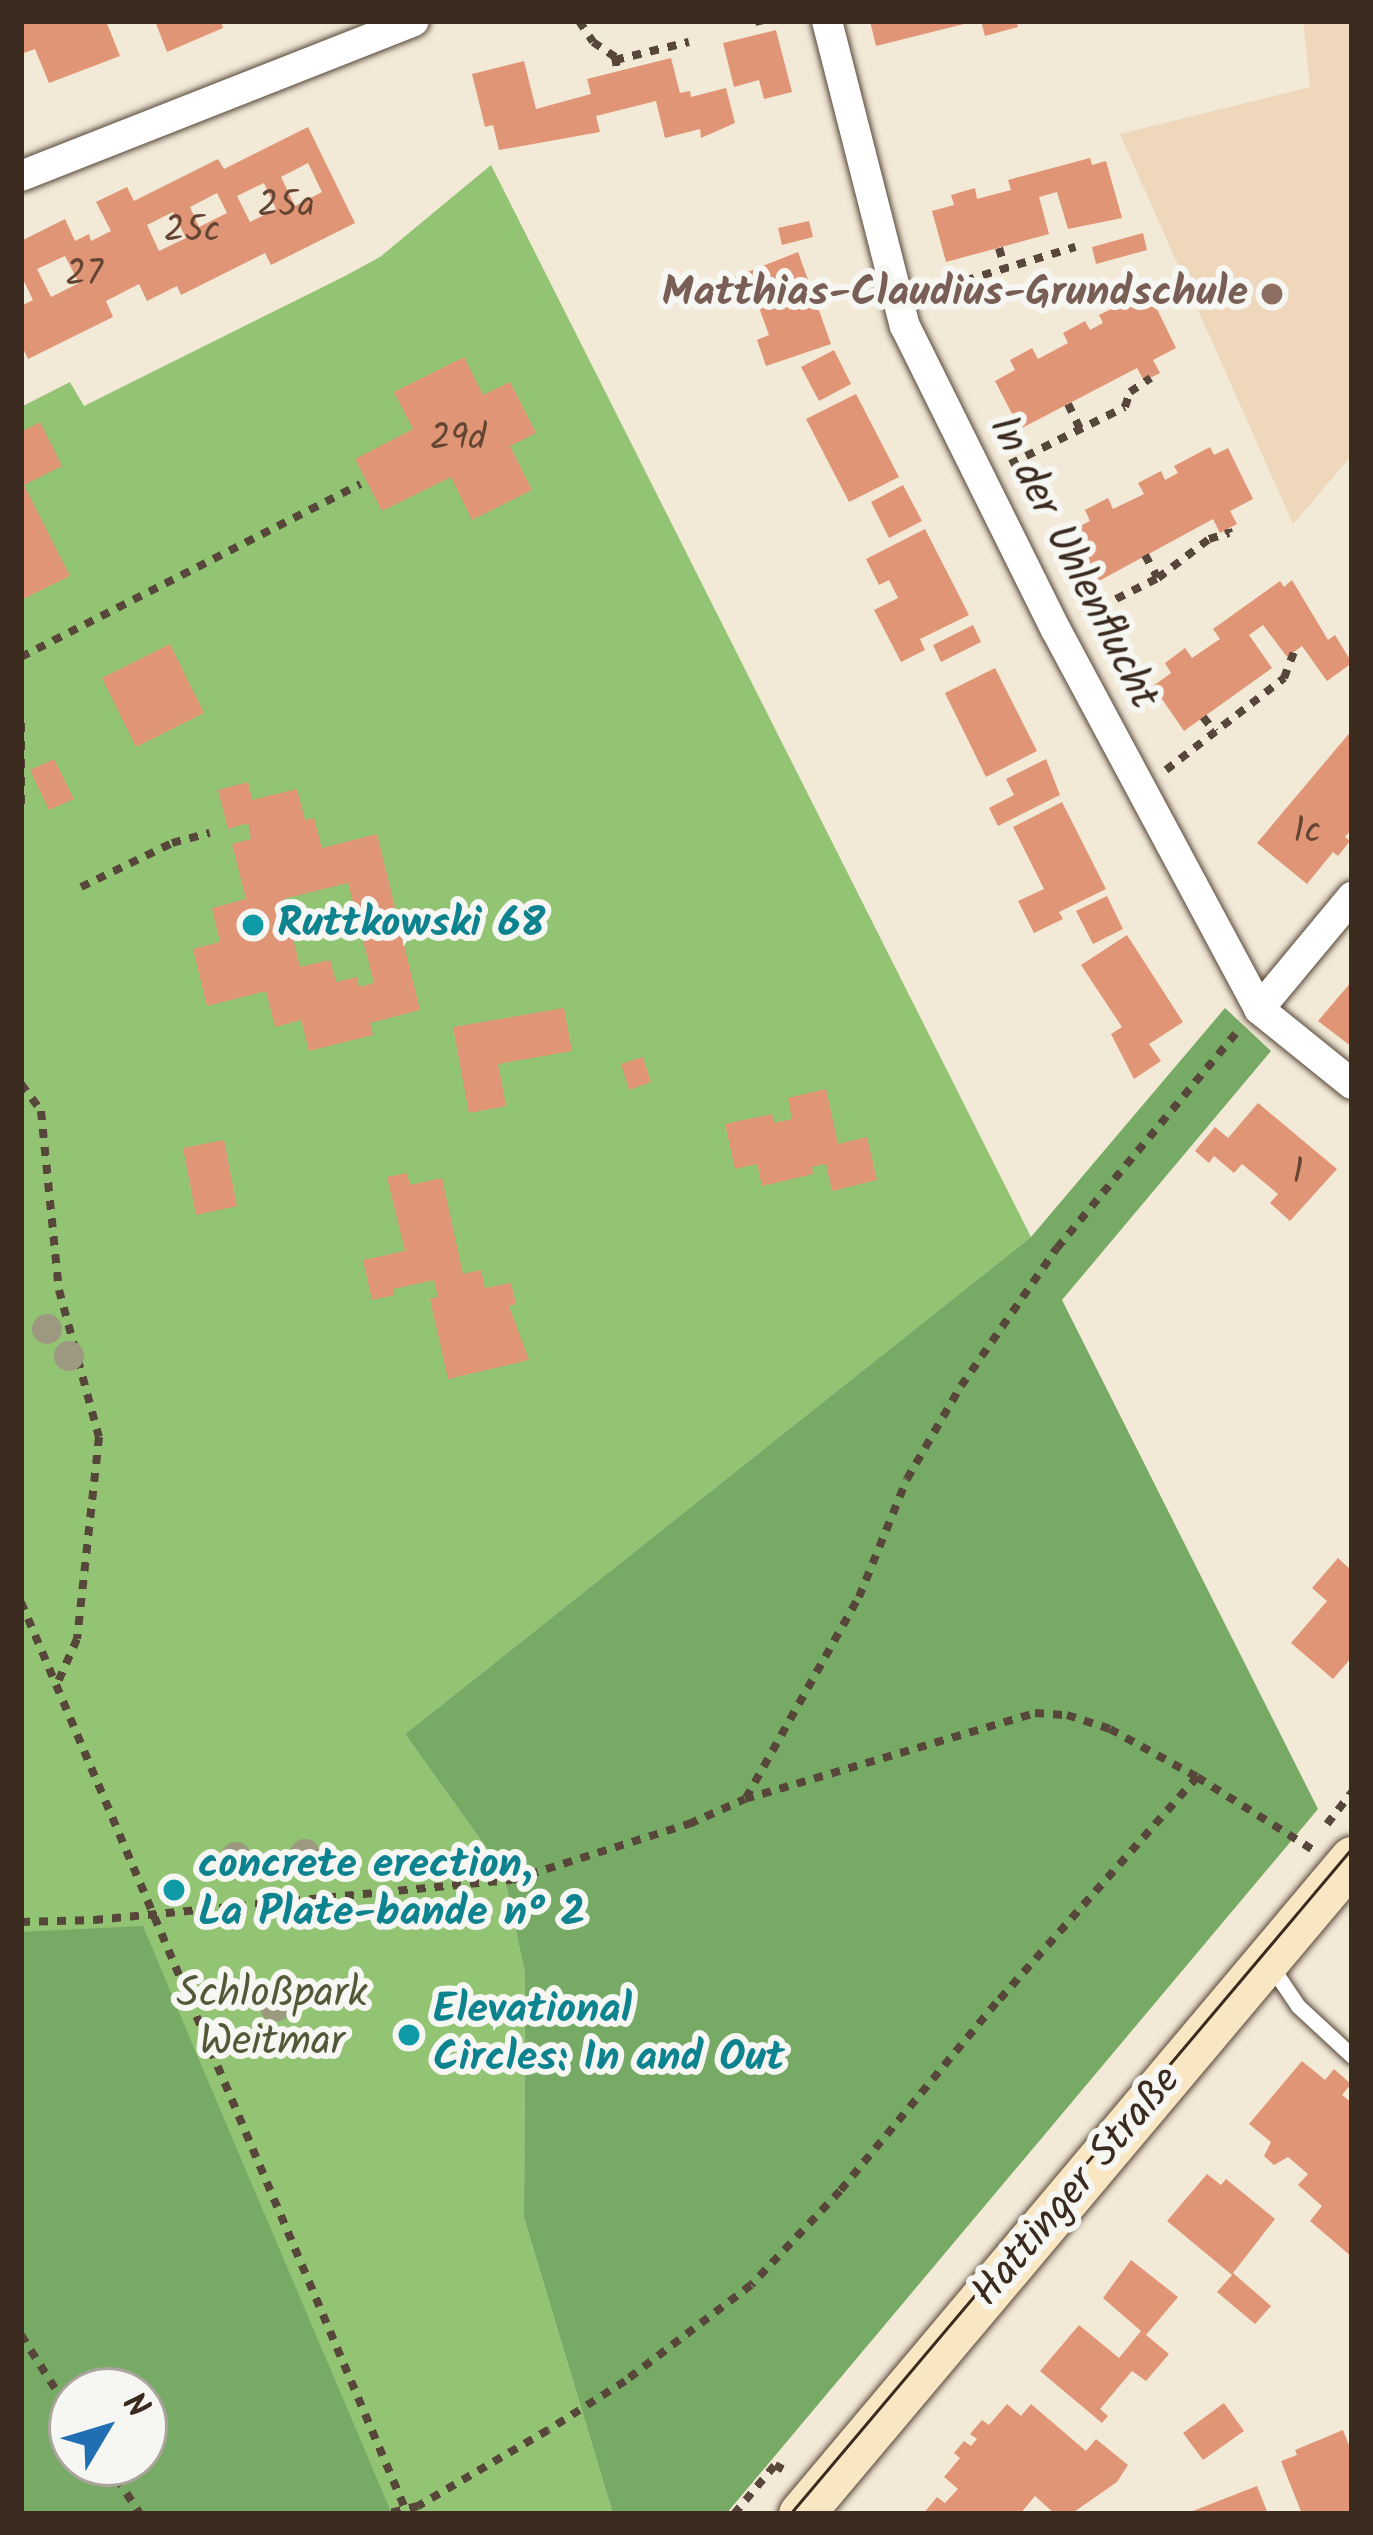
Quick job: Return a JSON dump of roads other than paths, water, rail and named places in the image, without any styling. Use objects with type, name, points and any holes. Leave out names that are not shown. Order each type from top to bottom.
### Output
[{"type":"main road","name":"Hattinger Straße","points":[[801,2514],[1346,1867]]},
{"type":"street","points":[[21,176],[414,21]]},
{"type":"street","name":"In der Uhlenflucht","points":[[827,21],[895,302],[981,479],[1056,630],[1259,1009],[1352,1084]]},
{"type":"street","points":[[1259,1009],[1352,897]]},
{"type":"lane","points":[[1267,1961],[1298,2006],[1352,2056]]},
{"type":"tram line","points":[[790,2514],[1352,1848]]},
{"type":"place","name":"Matthias-Claudius-Grundschule","points":[[1272,294]]},
{"type":"place","name":"Ruttkowski 68","points":[[253,925]]},
{"type":"place","name":"concrete erection, La Plate-bande n° 2","points":[[174,1890]]},
{"type":"place","name":"Elevational Circles: In and Out","points":[[409,2035]]},
{"type":"park label","name":"Schloßpark Weitmar","points":[[272,2019]]}]
